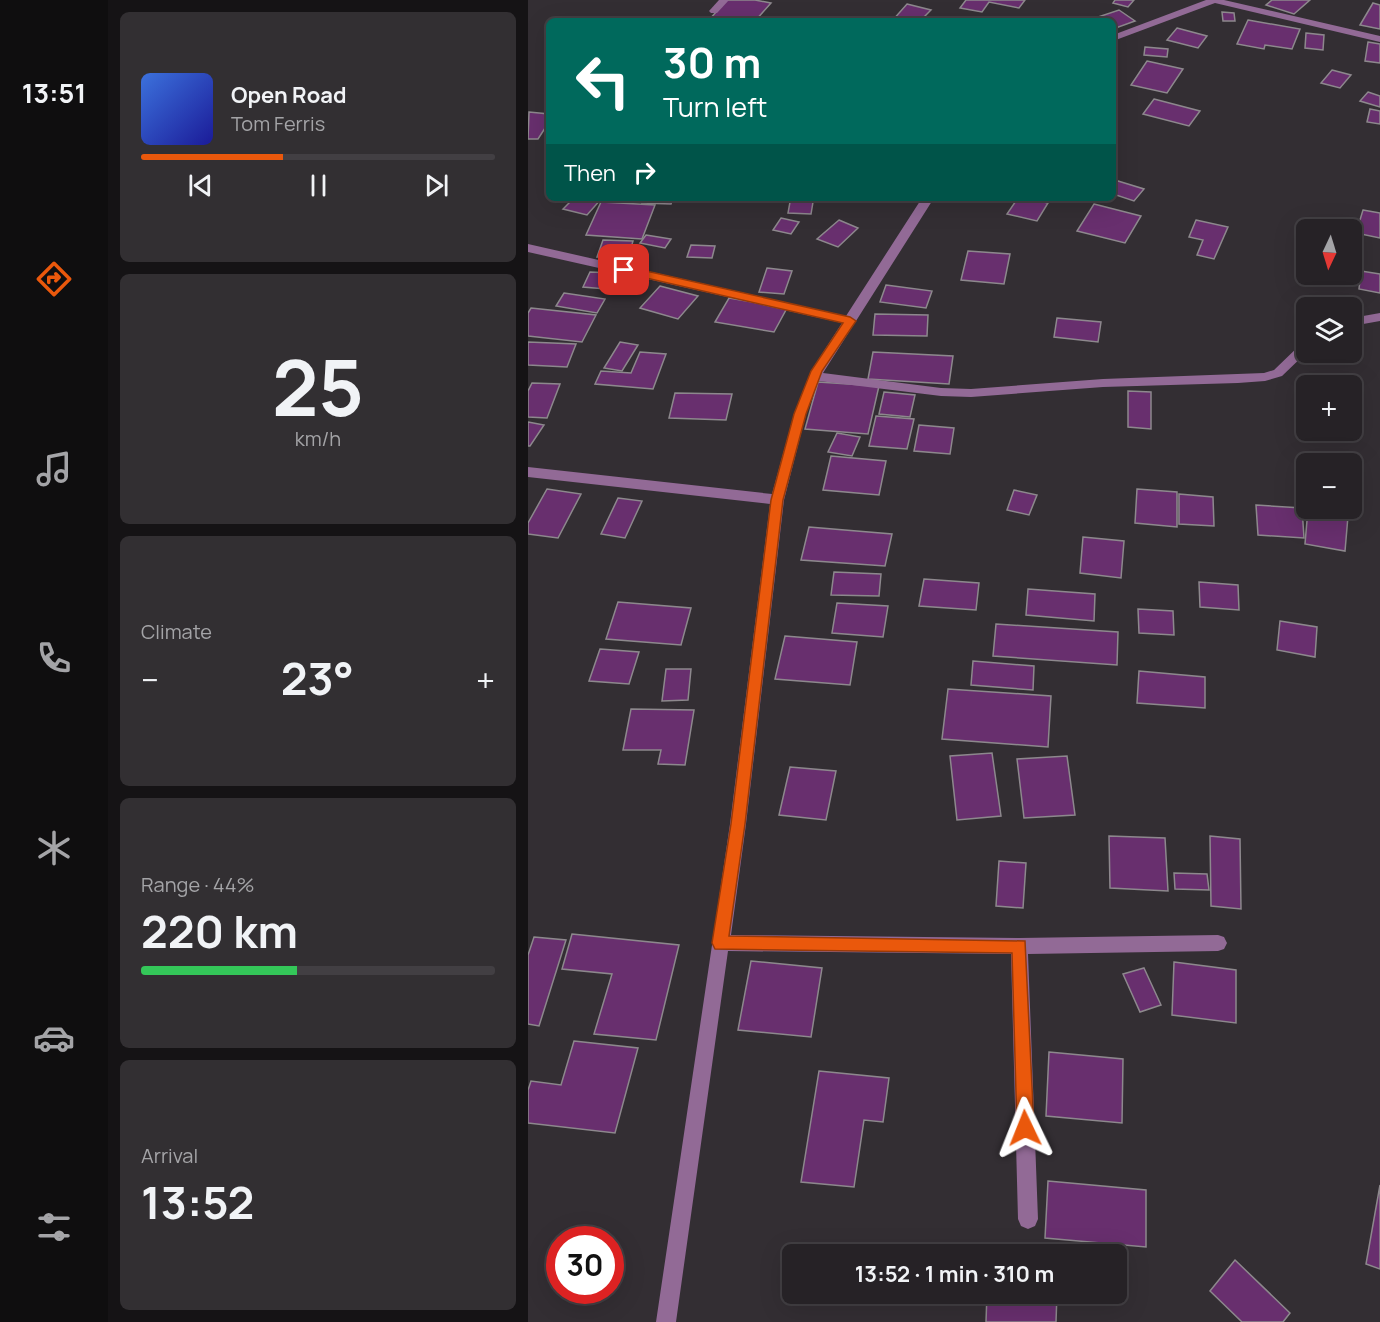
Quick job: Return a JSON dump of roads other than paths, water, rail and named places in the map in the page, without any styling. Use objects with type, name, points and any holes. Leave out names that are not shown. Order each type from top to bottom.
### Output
[{"type":"street","points":[[714,11],[724,0]]},
{"type":"street","points":[[1116,37],[1213,0],[1380,39]]},
{"type":"street","points":[[666,1322],[738,824],[777,500],[800,414],[815,376],[926,201]]},
{"type":"street","points":[[528,248],[850,321]]},
{"type":"street","points":[[1362,320],[1380,317]]},
{"type":"street","points":[[815,376],[941,392],[970,393],[1102,383],[1238,380],[1266,377],[1278,373],[1296,356]]},
{"type":"street","points":[[528,472],[777,500]]},
{"type":"street","points":[[720,943],[1019,946],[1218,943]]},
{"type":"street","points":[[1019,946],[1028,1219]]}]
